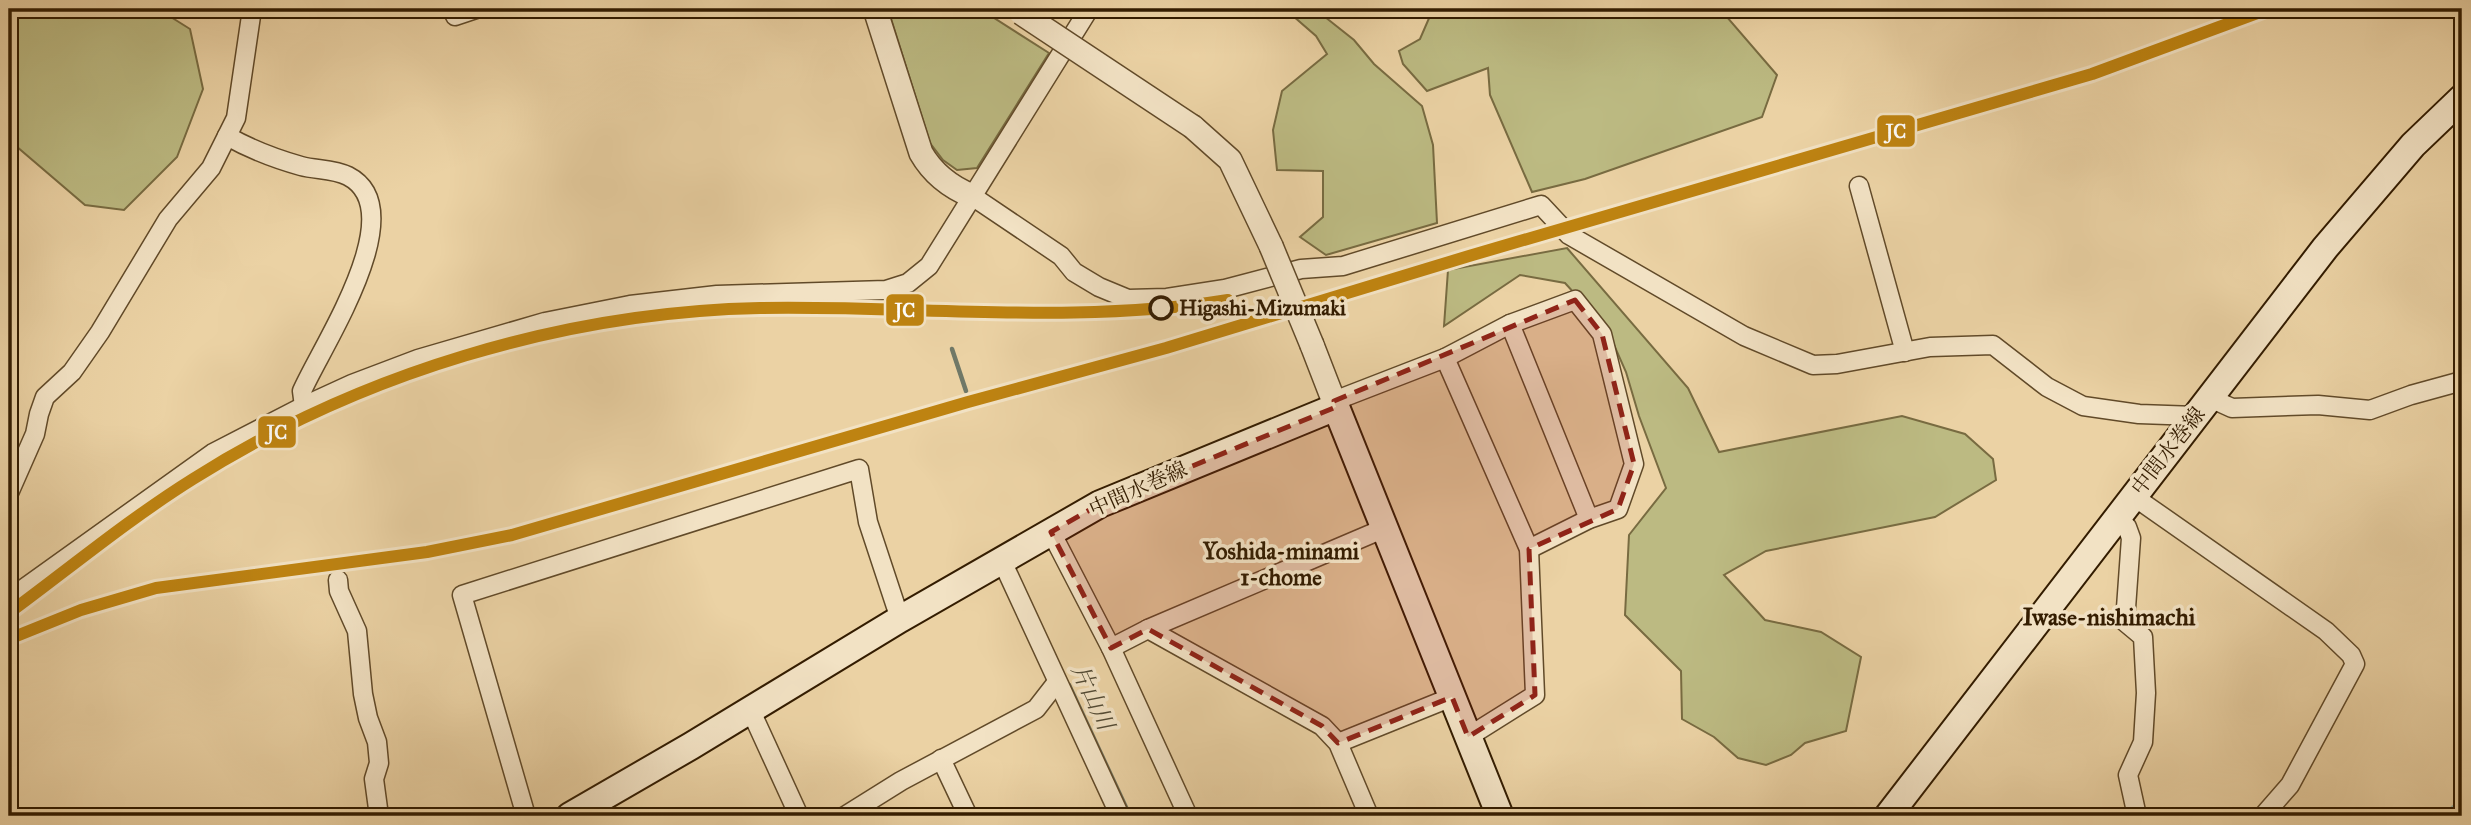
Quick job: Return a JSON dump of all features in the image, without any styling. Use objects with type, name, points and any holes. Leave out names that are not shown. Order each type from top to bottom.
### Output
[{"type":"main road","name":"中間水巻線","points":[[1888,816],[2325,248],[2413,145],[2462,98]]},
{"type":"main road","name":"中間水巻線","points":[[570,816],[900,619],[1100,504],[1335,404]]},
{"type":"main road","points":[[1335,404],[1500,816]]},
{"type":"street","points":[[9,494],[35,434],[45,397],[72,372],[100,332],[168,219],[211,167],[227,136],[236,118],[252,9]]},
{"type":"street","points":[[456,16],[476,9]]},
{"type":"street","points":[[875,9],[921,153],[929,167],[954,188],[972,196],[1061,256],[1074,272],[1099,287],[1128,299],[1167,298],[1225,289],[1301,269],[1343,266],[1541,205],[1569,235],[1744,336],[1813,365],[1930,347],[1993,345],[2047,387],[2083,405],[2138,414],[2203,407],[2318,405],[2370,410],[2462,381]]},
{"type":"street","points":[[9,599],[213,453],[304,406],[418,359],[545,322],[630,306],[717,295],[886,290],[908,283],[929,266],[1089,9]]},
{"type":"street","points":[[1018,11],[1193,127],[1230,160],[1271,246],[1335,404],[1445,358],[1510,324],[1575,300],[1602,334],[1634,464],[1618,509],[1589,519],[1529,549]]},
{"type":"street","points":[[227,136],[248,147],[301,166],[346,174],[359,183],[369,204],[370,243],[361,269],[302,391],[304,406]]},
{"type":"street","points":[[1859,186],[1905,352]]},
{"type":"street","points":[[1510,324],[1589,519]]},
{"type":"street","points":[[1445,358],[1529,549],[1535,695],[1468,737]]},
{"type":"street","points":[[526,816],[462,595],[859,469],[868,522],[900,619]]},
{"type":"street","points":[[2133,496],[2326,631],[2351,655],[2356,664],[2290,785],[2263,816]]},
{"type":"street","points":[[2116,518],[2127,527],[2132,538],[2125,622],[2143,637],[2146,693],[2143,742],[2128,775],[2137,816]]},
{"type":"street","points":[[1111,648],[1148,629],[1385,528]]},
{"type":"street","points":[[1051,532],[1111,648],[1188,816]]},
{"type":"street","points":[[1002,561],[1120,816]]},
{"type":"street","points":[[338,580],[339,591],[357,631],[363,695],[377,742],[379,763],[374,779],[379,816]]},
{"type":"street","points":[[1148,629],[1322,726],[1338,743],[1369,816]]},
{"type":"street","points":[[845,816],[901,780],[1036,709],[1057,682]]},
{"type":"street","points":[[1338,743],[1452,697]]},
{"type":"street","points":[[751,709],[799,816]]},
{"type":"street","points":[[941,759],[968,816]]},
{"type":"highlighted area","points":[[1575,300],[1602,334],[1634,464],[1618,509],[1529,549],[1535,695],[1468,737],[1452,697],[1338,743],[1322,726],[1148,629],[1111,648],[1051,532],[1100,504],[1336,407],[1334,401]]},
{"type":"shaded area","points":[[9,9],[158,9],[190,29],[203,89],[177,157],[124,210],[85,205],[9,140]]},
{"type":"shaded area","points":[[888,9],[980,9],[1049,53],[977,168],[957,170],[943,160],[930,143]]},
{"type":"shaded area","points":[[1285,9],[1323,9],[1325,17],[1354,40],[1374,64],[1422,106],[1433,145],[1437,223],[1326,255],[1300,237],[1323,217],[1323,171],[1277,170],[1273,130],[1282,91],[1327,54],[1316,36]]},
{"type":"shaded area","points":[[1433,9],[1727,9],[1726,16],[1777,75],[1762,117],[1585,179],[1532,192],[1490,95],[1488,68],[1427,91],[1403,64],[1399,51],[1420,39]]},
{"type":"shaded area","points":[[1567,248],[1688,388],[1719,452],[1902,416],[1965,434],[1993,459],[1996,480],[1935,517],[1766,551],[1724,575],[1765,620],[1821,632],[1861,657],[1846,731],[1805,743],[1791,755],[1766,765],[1738,758],[1714,737],[1682,719],[1681,671],[1625,615],[1629,535],[1666,488],[1626,372],[1607,329],[1565,283],[1520,275],[1444,326],[1448,270]]},
{"type":"waterway","name":"片山川","points":[[952,349],[966,391]]},
{"type":"waterway","name":"片山川","points":[[1069,685],[1130,816]]},
{"type":"transit line","name":"JC","points":[[9,639],[81,610],[156,588],[427,552],[512,535],[968,402],[1166,348],[1469,256],[2092,74],[2268,9]]},
{"type":"transit line","name":"JC","points":[[9,613],[146,510],[257,442],[324,409],[393,380],[538,336],[686,312],[760,308],[1053,313],[1170,307],[1228,300]]},
{"type":"place","name":"Higashi-Mizumaki","points":[[1161,308]]},
{"type":"district","name":"Yoshida-minami 1-chome","points":[[1281,564]]},
{"type":"district","name":"Iwase-nishimachi","points":[[2109,617]]}]
